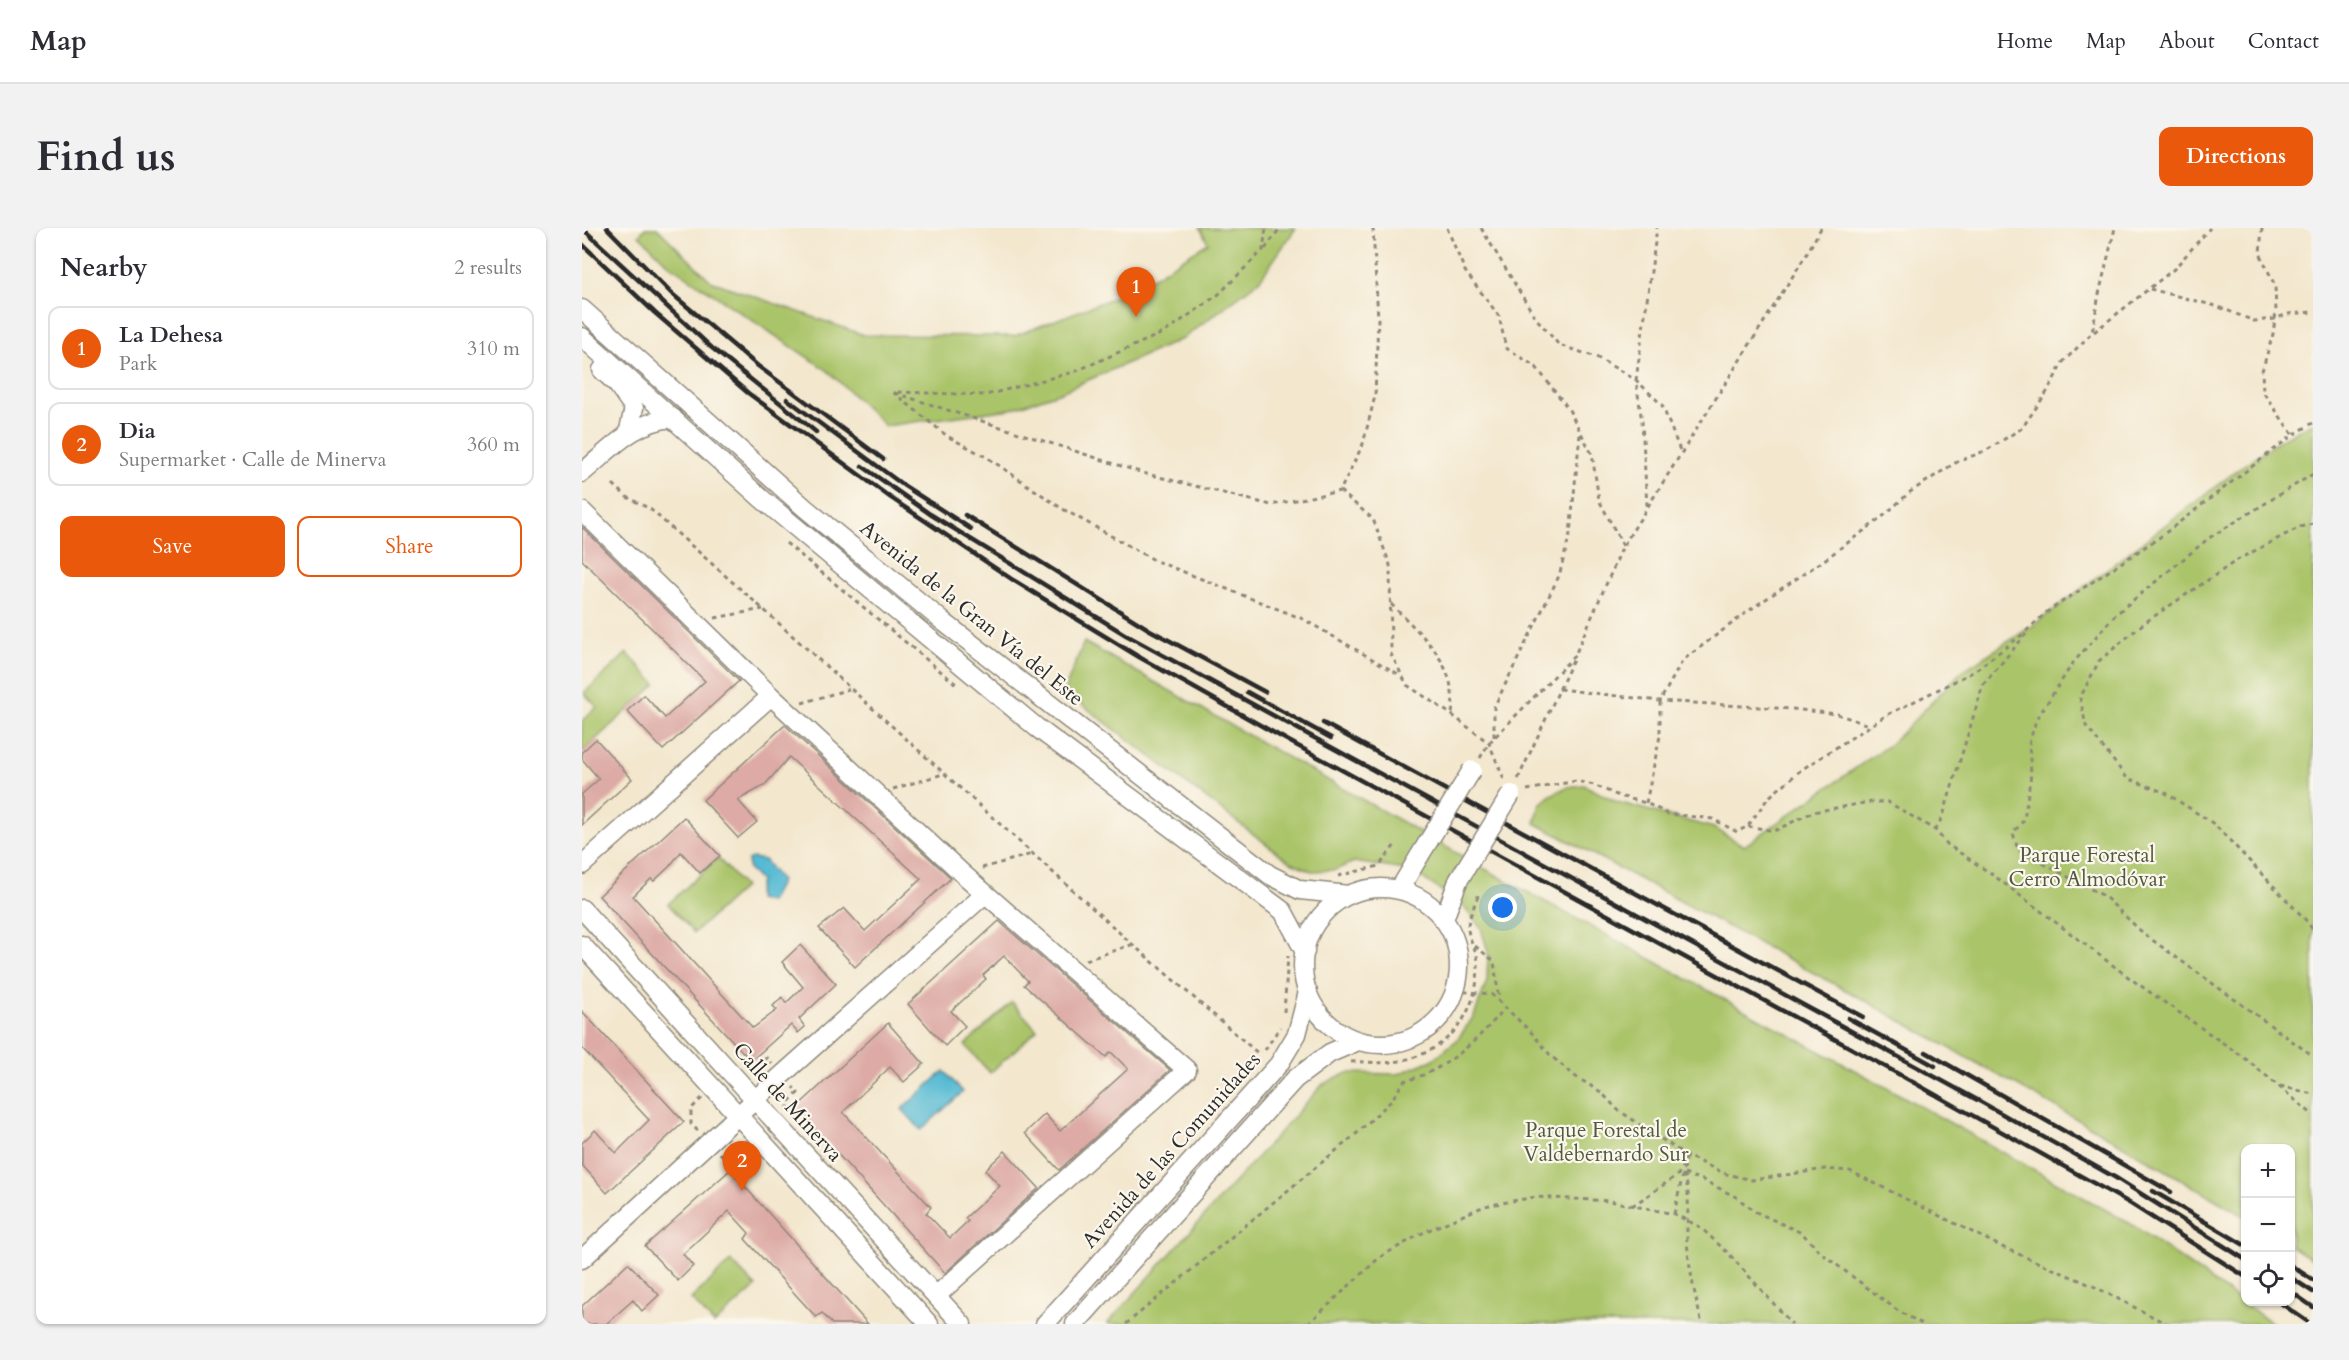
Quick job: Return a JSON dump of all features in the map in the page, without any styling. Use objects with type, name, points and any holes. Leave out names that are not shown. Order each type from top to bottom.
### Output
[{"type":"street","name":"Avenida de la Gran Vía del Este","points":[[586,312],[805,508],[945,623],[1270,875],[1300,890],[1349,895]]},
{"type":"street","points":[[582,337],[762,499],[1036,727],[1283,911],[1305,952]]},
{"type":"street","points":[[582,351],[617,384],[634,408],[628,434]]},
{"type":"street","points":[[582,473],[644,423],[673,418]]},
{"type":"street","points":[[582,511],[771,696],[963,874],[1187,1070],[936,1296]]},
{"type":"street","points":[[582,865],[771,696]]},
{"type":"street","points":[[1400,890],[1472,770]]},
{"type":"street","points":[[1444,919],[1458,881],[1511,794]]},
{"type":"street","points":[[1378,888],[1400,890],[1424,901],[1444,919],[1458,954],[1459,976],[1455,991],[1440,1017],[1417,1036],[1388,1044],[1358,1041],[1341,1034],[1327,1022],[1316,1008],[1308,992],[1304,972],[1305,952],[1309,937],[1317,922],[1334,904],[1349,895],[1378,888]]},
{"type":"street","points":[[582,1259],[739,1114],[985,894]]},
{"type":"street","name":"Calle de Minerva","points":[[582,909],[962,1324]]},
{"type":"street","points":[[582,945],[739,1114],[917,1320]]},
{"type":"street","name":"Avenida de las Comunidades","points":[[1045,1324],[1279,1064],[1297,1034],[1308,992]]},
{"type":"street","points":[[1075,1324],[1295,1079],[1330,1053],[1358,1041]]},
{"type":"path","points":[[1263,250],[1266,228]]},
{"type":"path","points":[[893,392],[986,395],[1074,372],[1165,332],[1219,294],[1263,250],[1281,228]]},
{"type":"path","points":[[1340,491],[1364,444],[1375,396],[1378,319],[1372,228]]},
{"type":"path","points":[[1447,228],[1465,271],[1499,316],[1506,348],[1536,367],[1568,408],[1592,454],[1599,500],[1623,546]]},
{"type":"path","points":[[1481,228],[1535,317],[1559,345],[1596,357],[1636,380],[1662,405],[1681,453]]},
{"type":"path","points":[[1647,507],[1642,422],[1636,380],[1657,228]]},
{"type":"path","points":[[1511,794],[1623,546],[1821,228]]},
{"type":"path","points":[[2092,333],[2115,228]]},
{"type":"path","points":[[1646,803],[1659,736],[1660,701],[1683,660],[1880,519],[1910,492],[1955,463],[1987,450],[2022,428],[2047,392],[2063,362],[2092,333],[2174,270],[2210,228]]},
{"type":"path","points":[[2262,228],[2260,253],[2275,286],[2275,319],[2262,371],[2263,392],[2293,435]]},
{"type":"path","points":[[2150,289],[2216,306],[2254,321],[2275,319],[2287,314],[2313,312]]},
{"type":"path","points":[[893,392],[1143,473],[1271,505],[1340,491]]},
{"type":"path","points":[[893,392],[947,436],[988,458],[1061,508],[1109,535],[1156,561],[1303,619],[1402,676]]},
{"type":"path","points":[[1511,794],[1575,781],[1594,785],[1619,796],[1646,803],[1668,814],[1713,819],[1737,832],[1748,826],[1768,798],[1801,770],[1871,726],[1972,672],[2047,612],[2160,537],[2293,435],[2313,423]]},
{"type":"path","points":[[1494,739],[1494,707],[1559,576],[1570,534],[1581,432]]},
{"type":"path","points":[[2313,474],[2209,538],[2115,615],[2073,663],[2036,720],[2029,744],[2031,774],[2024,820],[2013,833],[2018,850],[2104,896],[2144,934],[2313,1056]]},
{"type":"path","points":[[613,484],[627,497],[650,509],[1132,944],[1260,1055]]},
{"type":"path","points":[[1340,491],[1373,519],[1390,565],[1391,654],[1407,685],[1489,743],[1511,794]]},
{"type":"path","points":[[2313,524],[2300,527],[2239,559],[2144,622],[2099,661],[2080,698],[2086,726],[2127,778],[2166,793],[2214,824],[2313,930]]},
{"type":"path","points":[[1389,602],[1431,646],[1449,674],[1454,701],[1452,715]]},
{"type":"path","points":[[695,622],[763,609]]},
{"type":"path","points":[[1935,830],[1943,816],[1983,685],[2035,623]]},
{"type":"path","points":[[1472,770],[1489,743],[1575,655]]},
{"type":"path","points":[[785,709],[849,689]]},
{"type":"path","points":[[1559,689],[1660,701],[1838,714],[1871,726]]},
{"type":"path","points":[[877,794],[943,774]]},
{"type":"path","points":[[1748,826],[1774,831],[1813,812],[1870,802],[1888,802],[1935,830],[1955,850],[1993,875],[2064,931],[2246,1059],[2313,1114]]},
{"type":"path","points":[[1337,876],[1379,866],[1395,845]]},
{"type":"path","points":[[963,874],[1032,854]]},
{"type":"path","points":[[1346,1063],[1394,1062],[1414,1057],[1444,1043],[1459,1028],[1476,992],[1478,962],[1468,927],[1479,893]]},
{"type":"path","points":[[1068,966],[1132,944]]},
{"type":"path","points":[[1474,944],[1494,961],[1499,1001]]},
{"type":"path","points":[[1284,947],[1288,955],[1288,972],[1284,1015]]},
{"type":"path","points":[[1455,991],[1491,994],[1531,1032],[1551,1056],[1576,1077],[1601,1092],[1618,1110],[1687,1156],[1726,1174],[1752,1180],[1825,1169],[1850,1171],[2002,1247],[2093,1286],[2167,1324]]},
{"type":"path","points":[[1126,1324],[1355,1135],[1391,1101],[1404,1081],[1419,1077],[1459,1053],[1486,1030],[1505,1008]]},
{"type":"path","points":[[1264,1050],[1281,1026]]},
{"type":"path","points":[[745,1066],[751,1067],[767,1058],[777,1069]]},
{"type":"path","points":[[790,1083],[798,1093],[788,1102],[787,1108],[794,1116]]},
{"type":"path","points":[[2278,1085],[2313,1094]]},
{"type":"path","points":[[702,1135],[691,1124],[692,1108],[706,1094]]},
{"type":"path","points":[[718,1150],[736,1168]]},
{"type":"path","points":[[1674,1214],[1687,1156]]},
{"type":"path","points":[[1632,1206],[1678,1175],[1687,1156]]},
{"type":"path","points":[[1684,1174],[1689,1188],[1690,1271],[1702,1324]]},
{"type":"path","points":[[1684,1174],[1703,1180],[1736,1197],[1756,1212],[1802,1233],[1821,1253],[1897,1310],[1922,1324]]},
{"type":"path","points":[[1308,1324],[1380,1257],[1426,1231],[1485,1206],[1535,1197],[1610,1201],[1674,1214],[1700,1227],[1729,1254],[1792,1324]]},
{"type":"green space","points":[[645,228],[657,228],[711,281],[864,335],[1014,336],[1131,291],[1208,243],[1200,228],[1296,228],[1259,281],[1182,339],[1061,392],[1011,409],[885,426],[828,371],[668,264],[639,235]]},
{"type":"green space","name":"Parque Forestal Cerro Almodóvar","points":[[2313,423],[2313,1260],[2295,1249],[2295,1144],[2241,1144],[2241,1215],[2107,1136],[1864,1000],[1535,823],[1540,804],[1551,795],[1567,787],[1584,785],[1617,802],[1714,828],[1744,846],[1893,742],[1962,671],[2031,627],[2244,465],[2283,438]]},
{"type":"green space","name":"Parque Forestal de Valdebernardo Sur","points":[[1084,642],[1485,869],[1904,1097],[2131,1224],[2241,1301],[2241,1306],[2247,1306],[2273,1324],[1107,1324],[1323,1084],[1347,1073],[1398,1074],[1432,1060],[1457,1040],[1474,1016],[1487,981],[1488,952],[1481,928],[1462,905],[1412,871],[1354,862],[1335,870],[1311,871],[1289,861],[1064,691]]},
{"type":"green space","points":[[627,653],[656,684],[582,752],[582,721],[597,707],[584,693]]},
{"type":"green space","points":[[718,858],[744,887],[694,933],[668,904]]},
{"type":"green space","points":[[1012,1002],[1037,1030],[990,1073],[965,1045]]},
{"type":"green space","points":[[731,1261],[756,1287],[714,1324],[691,1299]]},
{"type":"water","points":[[752,858],[764,860],[781,881],[770,902],[758,900],[760,881],[748,869],[748,860]]},
{"type":"water","points":[[944,1071],[963,1092],[921,1130],[902,1109]]},
{"type":"building","points":[[582,527],[739,681],[663,750],[627,711],[644,695],[665,718],[705,681],[582,560]]},
{"type":"building","points":[[785,725],[951,878],[855,967],[819,928],[844,908],[865,931],[921,879],[789,757],[764,786],[738,800],[757,822],[738,838],[703,800]]},
{"type":"building","points":[[596,739],[632,779],[582,825],[582,794],[599,779],[582,759],[582,752]]},
{"type":"building","points":[[684,817],[720,856],[700,873],[681,852],[654,881],[651,879],[633,896],[740,1014],[753,1028],[777,1010],[773,1006],[782,997],[786,1003],[803,987],[782,962],[800,945],[836,984],[799,1019],[805,1027],[798,1033],[791,1025],[751,1061],[599,896]]},
{"type":"building","points":[[999,921],[1170,1070],[1059,1170],[1025,1133],[1045,1114],[1060,1131],[1128,1069],[1111,1052],[1106,1057],[1024,985],[1028,981],[1004,956],[983,975],[986,979],[951,1011],[965,1026],[945,1046],[908,1004]]},
{"type":"building","points":[[582,1011],[684,1122],[607,1193],[582,1165],[582,1143],[595,1130],[616,1153],[649,1120],[582,1048]]},
{"type":"building","points":[[888,1023],[924,1064],[904,1082],[890,1067],[843,1112],[931,1207],[926,1213],[950,1238],[968,1221],[965,1218],[1000,1186],[985,1170],[1005,1151],[1039,1188],[945,1273],[796,1108]]},
{"type":"building","points":[[730,1170],[868,1324],[832,1324],[822,1313],[816,1317],[745,1239],[749,1233],[729,1211],[683,1254],[693,1266],[678,1281],[645,1246]]},
{"type":"building","points":[[628,1263],[659,1295],[642,1311],[633,1300],[606,1324],[582,1324],[582,1306]]},
{"type":"railway","points":[[582,228],[712,348],[816,432]]},
{"type":"railway","points":[[607,228],[671,293],[758,366],[883,459]]},
{"type":"railway","points":[[582,244],[655,313],[748,393],[891,498],[1013,580],[1139,657],[1285,739],[1893,1071],[2131,1204],[2241,1274]]},
{"type":"railway","points":[[787,399],[903,485],[971,529]]},
{"type":"railway","points":[[862,466],[930,514],[1126,635],[1981,1102],[2116,1178],[2241,1257]]},
{"type":"railway","points":[[965,515],[1150,630],[1265,692]]},
{"type":"railway","points":[[1247,692],[1331,738]]},
{"type":"railway","points":[[1323,723],[1863,1017]]},
{"type":"railway","points":[[1848,1018],[1935,1066]]},
{"type":"railway","points":[[1926,1052],[2171,1192]]},
{"type":"railway","points":[[2153,1191],[2241,1243]]},
{"type":"railway","points":[[2295,1268],[2313,1280]]},
{"type":"railway","points":[[2295,1280],[2313,1292]]},
{"type":"railway","points":[[2295,1294],[2313,1307]]},
{"type":"railway","points":[[2285,1306],[2311,1324]]},
{"type":"place","name":"La Dehesa","points":[[1136,317]]},
{"type":"place","name":"Dia","points":[[742,1191]]}]
